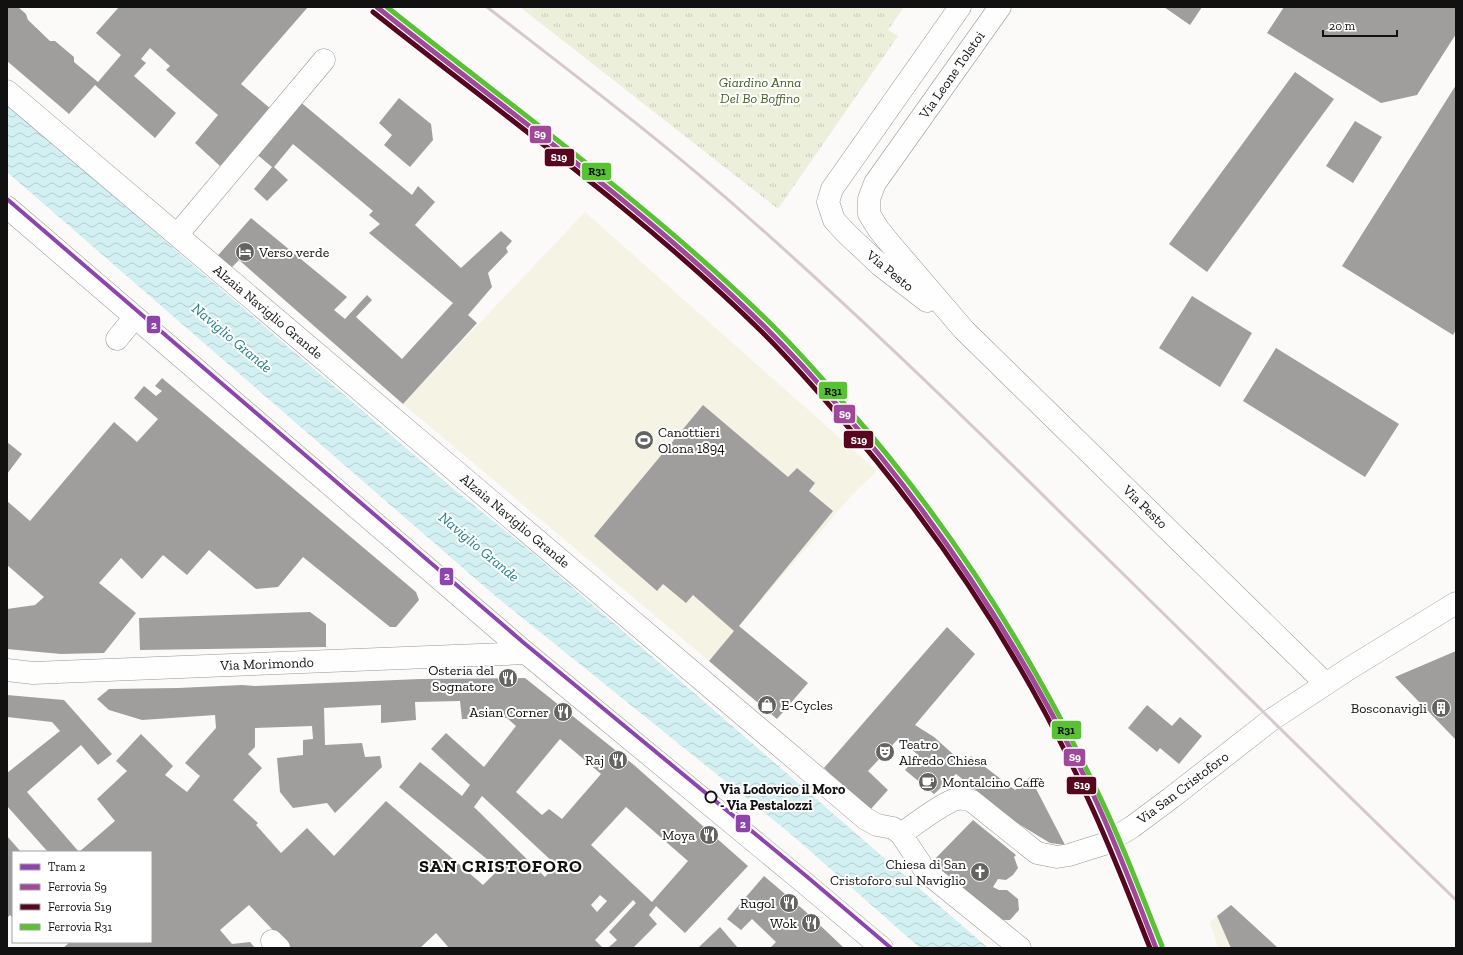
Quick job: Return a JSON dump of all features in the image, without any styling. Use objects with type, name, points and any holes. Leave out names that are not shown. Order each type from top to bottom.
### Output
[{"type":"street","points":[[904,143],[894,142],[887,138],[881,132],[878,123],[960,7]]},
{"type":"street","name":"Via Leone Tolstoi","points":[[869,214],[869,199],[876,183],[1000,7]]},
{"type":"street","points":[[177,235],[324,60]]},
{"type":"street","name":"Alzaia Naviglio Grande","points":[[7,91],[866,819],[877,825],[893,828],[901,834]]},
{"type":"street","name":"Via Pesto","points":[[878,123],[832,189],[828,202],[834,220],[880,265],[964,330]]},
{"type":"street","points":[[7,207],[526,653],[882,948]]},
{"type":"street","name":"Via Pesto","points":[[869,214],[888,241],[964,330],[1326,684]]},
{"type":"street","points":[[117,339],[135,317]]},
{"type":"street","name":"Via San Cristoforo","points":[[901,834],[945,804],[956,799],[965,799],[972,801],[1038,853],[1057,857],[1081,852],[1104,844],[1132,827],[1271,720],[1456,603]]},
{"type":"street","name":"Via Morimondo","points":[[7,670],[33,673],[526,653]]},
{"type":"street","points":[[901,834],[926,872],[1020,948]]},
{"type":"green space","name":"Giardino Anna Del Bo Boffino","points":[[520,7],[904,7],[888,30],[898,36],[778,209]]},
{"type":"shaded area","name":"Canottieri Olona 1894","points":[[585,212],[877,471],[853,494],[709,661],[403,404]]},
{"type":"shaded area","points":[[1231,905],[1278,948],[1218,948],[1210,922]]},
{"type":"water","name":"Naviglio Grande","points":[[7,100],[179,253],[455,490],[534,554],[988,948],[920,948],[792,835],[494,595],[7,172]]},
{"type":"building","points":[[7,7],[18,7],[26,14],[28,20],[50,41],[55,41],[74,57],[74,62],[98,82],[121,55],[96,33],[119,7],[308,7],[241,84],[271,109],[220,166],[195,143],[218,115],[166,70],[170,66],[150,48],[141,59],[146,63],[134,76],[176,113],[155,138],[95,85],[69,114],[7,61]]},
{"type":"building","points":[[1164,7],[1202,7],[1190,25]]},
{"type":"building","points":[[1284,7],[1456,7],[1456,34],[1417,95],[1381,103],[1267,33]]},
{"type":"building","points":[[1295,72],[1334,99],[1207,272],[1169,244]]},
{"type":"building","points":[[1456,85],[1456,330],[1453,335],[1342,266]]},
{"type":"building","points":[[399,98],[431,124],[433,140],[410,167],[384,145],[392,135],[379,123]]},
{"type":"building","points":[[298,100],[412,195],[418,186],[435,202],[415,225],[461,268],[501,231],[512,241],[506,248],[508,252],[488,273],[492,287],[468,315],[477,323],[403,404],[239,260],[227,272],[213,261],[251,218],[347,297],[334,310],[345,319],[367,295],[372,300],[356,317],[402,359],[453,303],[369,233],[380,224],[369,215],[373,211],[293,144],[274,167],[288,180],[267,201],[254,189],[272,167],[254,152]]},
{"type":"building","points":[[1355,121],[1382,137],[1353,183],[1326,166]]},
{"type":"building","points":[[1192,296],[1252,333],[1220,387],[1159,348]]},
{"type":"building","points":[[1276,348],[1399,424],[1365,477],[1243,401]]},
{"type":"building","points":[[162,378],[416,592],[419,600],[396,627],[390,627],[303,557],[278,587],[256,589],[209,550],[187,575],[163,555],[142,579],[121,558],[99,583],[136,613],[104,653],[61,654],[7,649],[7,609],[35,605],[44,597],[7,565],[7,501],[30,521],[114,422],[137,442],[158,419],[134,398],[144,386],[156,396],[162,391],[155,386]]},
{"type":"building","points":[[703,405],[788,477],[797,468],[815,483],[809,491],[833,511],[739,626],[808,683],[777,719],[709,661],[734,631],[693,595],[686,603],[663,584],[657,591],[594,536]]},
{"type":"building","points":[[7,442],[22,454],[7,474]]},
{"type":"building","points":[[310,612],[326,624],[326,647],[140,650],[139,618]]},
{"type":"building","points":[[947,627],[975,654],[915,725],[934,737],[964,764],[971,756],[1015,790],[1030,777],[1065,845],[1050,843],[1017,823],[956,774],[934,794],[905,770],[918,755],[899,738],[868,771],[888,790],[870,810],[824,768]]},
{"type":"building","name":"Bosconavigli","points":[[1456,651],[1456,740],[1395,677]]},
{"type":"building","points":[[525,678],[634,765],[748,866],[685,933],[656,906],[649,915],[657,924],[633,948],[608,948],[617,940],[609,932],[636,903],[633,900],[595,940],[603,948],[449,948],[436,933],[420,948],[290,948],[249,905],[220,930],[232,944],[250,942],[255,948],[63,948],[69,943],[152,943],[152,851],[80,851],[115,821],[97,799],[127,771],[116,761],[141,734],[173,766],[165,775],[187,792],[200,776],[185,763],[216,728],[215,715],[142,720],[109,710],[97,699],[109,689],[242,685],[255,686],[420,679]],"holes":[[[460,701],[462,719],[507,718],[516,726],[484,767],[446,733],[431,749],[470,785],[462,796],[420,762],[399,787],[499,869],[483,885],[386,801],[334,856],[307,828],[281,853],[256,825],[258,823],[233,800],[262,768],[248,754],[255,747],[255,728],[312,726],[313,739],[303,740],[303,755],[277,758],[280,792],[293,808],[327,803],[335,813],[382,767],[380,756],[365,757],[362,743],[325,745],[324,708],[381,705],[381,723],[416,720],[415,702]],[[560,739],[601,774],[562,819],[549,809],[542,815],[516,792]],[[482,796],[556,865],[545,877],[474,807]],[[626,807],[688,861],[652,902],[591,845]],[[600,895],[607,901],[597,912],[591,905]]]},
{"type":"building","points":[[7,695],[64,700],[112,754],[98,765],[81,745],[27,792],[78,851],[47,851],[7,806],[7,773],[60,731],[52,722],[7,717]]},
{"type":"building","points":[[1147,705],[1172,726],[1180,717],[1202,736],[1179,764],[1160,748],[1157,752],[1128,728]]},
{"type":"building","name":"Chiesa di San Cristoforo sul Naviglio","points":[[973,820],[1016,855],[1014,857],[1018,868],[1013,875],[1006,880],[998,879],[993,887],[999,890],[1007,890],[1018,899],[1019,910],[1010,920],[998,920],[986,907],[932,862]]},
{"type":"building","points":[[7,836],[20,851],[12,851],[12,917],[10,915],[7,918]]},
{"type":"building","points":[[764,876],[805,911],[844,948],[770,948],[776,942],[752,919],[741,930],[727,919]]},
{"type":"building","points":[[1231,905],[1278,948],[1231,948],[1217,916]]},
{"type":"building","points":[[720,927],[738,948],[698,948],[699,947]]},
{"type":"railway","points":[[487,7],[686,164],[830,291],[909,365],[1456,900]]},
{"type":"tram line","name":"2","points":[[7,199],[524,643],[891,948]]},
{"type":"rail line","name":"S9","points":[[377,7],[576,163],[674,243],[767,329],[830,397],[877,452],[946,543],[979,591],[1038,689],[1066,740],[1101,811],[1126,870],[1156,948]]},
{"type":"rail line","name":"R31","points":[[387,7],[583,160],[631,199],[726,281],[800,354],[883,450],[953,542],[985,590],[1044,689],[1071,739],[1106,810],[1123,848],[1162,946]]},
{"type":"rail line","name":"S19","points":[[373,12],[572,167],[669,247],[762,332],[791,362],[874,458],[910,503],[944,550],[1007,646],[1036,696],[1063,747],[1096,817],[1150,948]]},
{"type":"place","name":"Verso verde","points":[[245,252]]},
{"type":"place","name":"Canottieri Olona 1894","points":[[644,440]]},
{"type":"place","name":"Osteria del Sognatore","points":[[508,678]]},
{"type":"place","name":"E-Cycles","points":[[767,705]]},
{"type":"place","name":"Bosconavigli","points":[[1441,708]]},
{"type":"place","name":"Asian Corner","points":[[563,712]]},
{"type":"place","name":"Teatro Alfredo Chiesa","points":[[885,752]]},
{"type":"place","name":"Raj","points":[[618,760]]},
{"type":"place","name":"Montalcino Caffè","points":[[928,782]]},
{"type":"place","name":"Via Lodovico il Moro - Via Pestalozzi","points":[[711,797]]},
{"type":"place","name":"Moya","points":[[709,835]]},
{"type":"place","name":"Chiesa di San Cristoforo sul Naviglio","points":[[980,872]]},
{"type":"place","name":"Rugol","points":[[789,903]]},
{"type":"place","name":"Wok","points":[[811,923]]},
{"type":"district","name":"SAN CRISTOFORO","points":[[501,866]]}]
